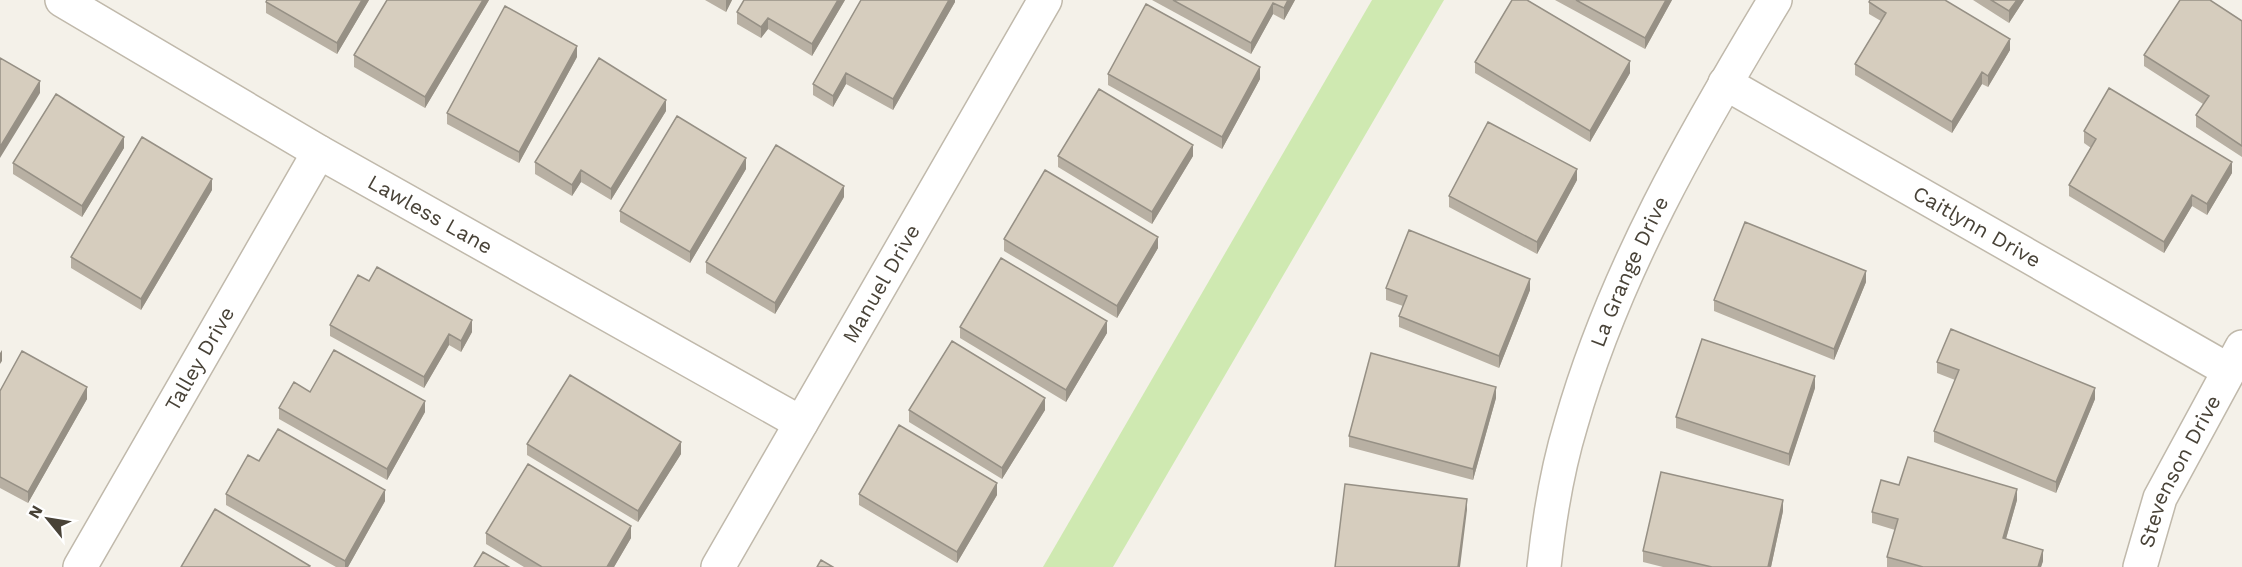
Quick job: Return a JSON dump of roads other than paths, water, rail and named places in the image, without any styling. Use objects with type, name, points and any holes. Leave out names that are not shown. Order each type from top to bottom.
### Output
[{"type":"street","name":"Lawless Lane","points":[[62,0],[319,152],[801,423]]},
{"type":"street","name":"Manuel Drive","points":[[718,567],[1045,0]]},
{"type":"street","name":"La Grange Drive","points":[[1544,567],[1549,527],[1570,425],[1603,327],[1644,236],[1725,83],[1775,0]]},
{"type":"street","name":"Caitlynn Drive","points":[[1725,83],[2235,359]]},
{"type":"street","name":"Talley Drive","points":[[80,567],[319,152]]},
{"type":"street","name":"Stevenson Drive","points":[[2140,567],[2160,498],[2235,359]]}]
